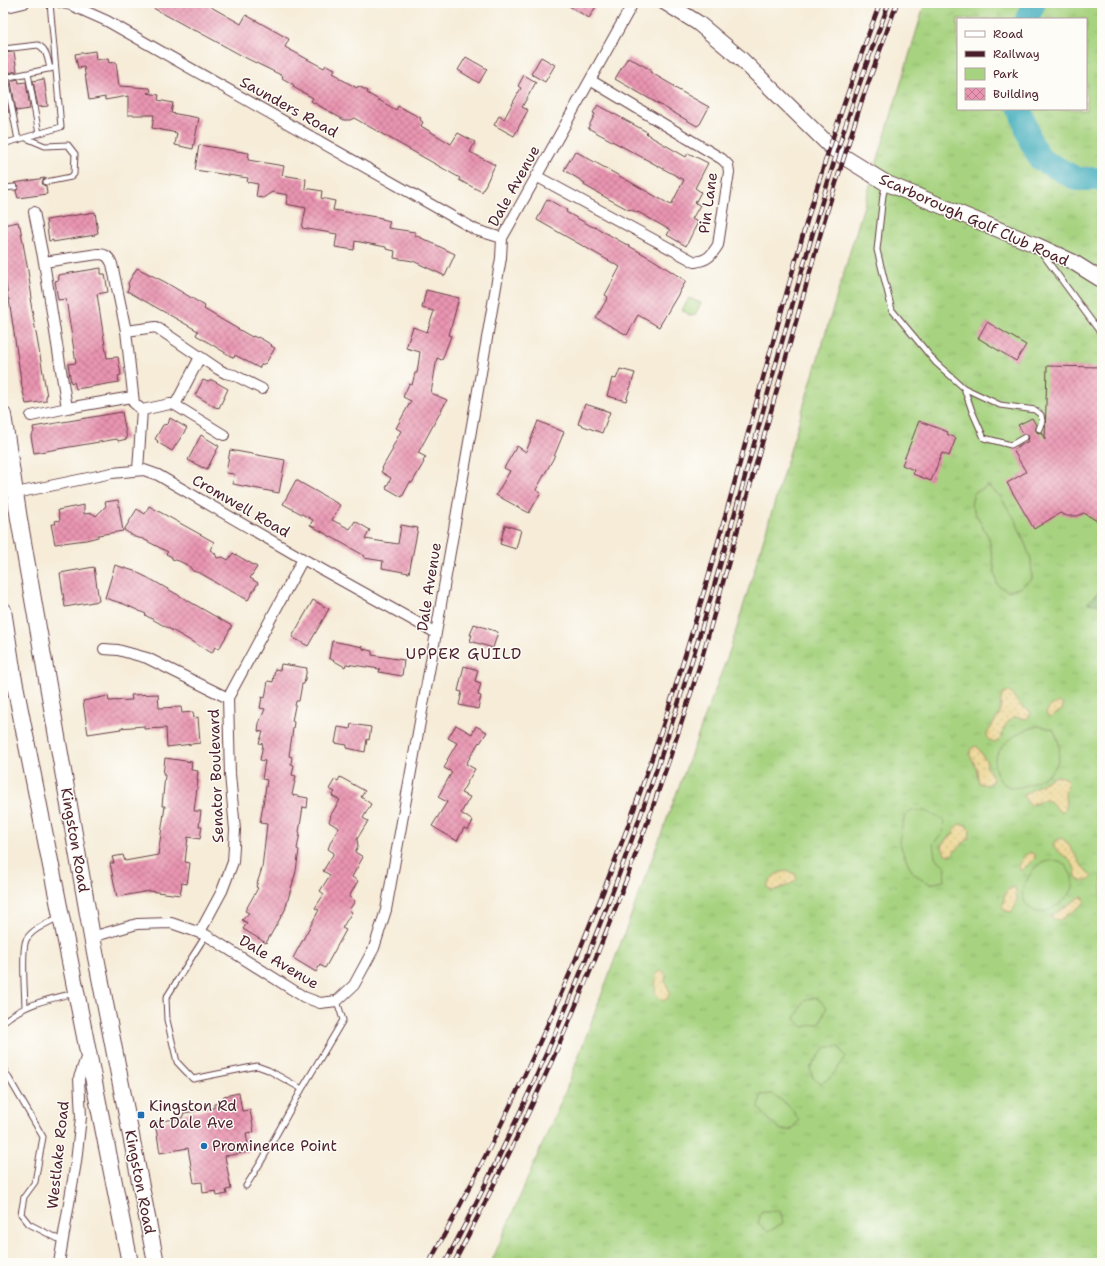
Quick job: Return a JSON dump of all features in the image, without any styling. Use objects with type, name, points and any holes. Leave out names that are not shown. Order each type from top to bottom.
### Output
[{"type":"main road","name":"Kingston Road","points":[[3,415],[7,492],[20,527],[92,937],[156,1263]]},
{"type":"main road","name":"Kingston Road","points":[[3,610],[13,675],[130,1263]]},
{"type":"street","points":[[3,8],[24,3]]},
{"type":"street","name":"Saunders Road","points":[[62,3],[71,5],[107,21],[476,230],[502,238]]},
{"type":"street","name":"Dale Avenue","points":[[92,937],[137,924],[170,923],[203,934],[304,997],[320,1003],[337,1001],[354,985],[374,948],[386,910],[500,266],[502,238],[633,3]]},
{"type":"street","name":"Scarborough Golf Club Road","points":[[666,3],[698,23],[740,58],[830,146],[844,157],[886,183],[1036,245],[1073,262],[1102,280]]},
{"type":"street","name":"Pin Lane","points":[[536,176],[695,262],[705,260],[712,255],[718,245],[729,172],[728,165],[722,159],[590,80]]},
{"type":"street","points":[[34,212],[44,262],[67,408]]},
{"type":"street","points":[[44,262],[98,254],[103,254],[108,257],[112,264],[126,331],[132,397],[134,403],[142,410]]},
{"type":"street","points":[[126,331],[156,328],[225,373],[234,375],[262,389]]},
{"type":"street","points":[[175,405],[200,357]]},
{"type":"street","points":[[31,416],[67,408],[132,397]]},
{"type":"street","points":[[142,410],[170,404],[175,405],[224,435]]},
{"type":"street","points":[[138,470],[142,410]]},
{"type":"street","name":"Cromwell Road","points":[[7,492],[112,473],[144,470],[158,475],[303,559],[436,633]]},
{"type":"street","name":"Senator Boulevard","points":[[203,934],[233,862],[235,830],[230,774],[228,698],[303,559]]},
{"type":"street","points":[[104,649],[118,650],[147,658],[228,698]]},
{"type":"street","name":"Westlake Road","points":[[59,1263],[76,1162],[80,1117],[79,1078],[88,1052]]},
{"type":"lane","points":[[3,144],[61,127],[53,68],[50,3]]},
{"type":"lane","points":[[3,50],[38,44],[42,47],[53,68]]},
{"type":"lane","points":[[18,140],[4,78],[53,68]]},
{"type":"lane","points":[[28,73],[39,134]]},
{"type":"lane","points":[[26,138],[45,146],[68,144],[75,154],[74,174],[71,177],[46,182]]},
{"type":"lane","points":[[886,183],[883,195],[877,250],[892,310],[936,363],[964,388],[1000,405],[1035,410],[1041,415],[1042,421],[1039,429]]},
{"type":"lane","points":[[3,188],[15,187]]},
{"type":"lane","points":[[1036,245],[1102,335]]},
{"type":"lane","points":[[964,388],[984,438],[1011,445],[1025,437]]},
{"type":"lane","points":[[25,1008],[24,950],[26,940],[34,931],[61,916]]},
{"type":"lane","points":[[203,934],[166,998],[167,1020],[177,1062],[193,1079],[257,1066],[268,1070],[302,1089]]},
{"type":"lane","points":[[3,1022],[9,1017],[39,1001],[77,993]]},
{"type":"lane","points":[[246,1186],[343,1020],[337,1001]]},
{"type":"lane","points":[[3,1068],[43,1138],[35,1182],[24,1197],[21,1214],[29,1224],[62,1241]]},
{"type":"green space","points":[[925,3],[1102,3],[1102,1263],[491,1263],[566,1090],[731,647]]},
{"type":"green space","points":[[689,298],[701,303],[695,315],[691,316],[682,310]]},
{"type":"green space","points":[[988,486],[1000,496],[1016,521],[1031,559],[1032,579],[1019,588],[1007,591],[997,584],[989,538],[971,505],[974,493]]},
{"type":"green space","points":[[1102,588],[1102,605],[1087,603]]},
{"type":"green space","points":[[1038,726],[1053,729],[1056,735],[1059,751],[1056,766],[1051,772],[1040,779],[1026,785],[1014,788],[1007,786],[998,777],[994,766],[997,754],[1010,739],[1025,730]]},
{"type":"green space","points":[[911,810],[925,811],[944,820],[943,833],[933,844],[935,857],[946,867],[944,881],[930,884],[913,873],[904,855],[899,841],[904,818]]},
{"type":"green space","points":[[1052,860],[1065,864],[1072,878],[1072,891],[1065,899],[1047,911],[1034,911],[1027,905],[1023,897],[1023,886],[1037,866]]},
{"type":"green space","points":[[816,997],[827,1007],[820,1023],[803,1027],[795,1019],[804,1001]]},
{"type":"green space","points":[[826,1047],[839,1047],[846,1057],[831,1077],[822,1083],[813,1078],[810,1068]]},
{"type":"green space","points":[[773,1094],[790,1107],[799,1120],[791,1130],[781,1130],[770,1121],[759,1108],[761,1095]]},
{"type":"green space","points":[[762,1211],[780,1211],[783,1223],[768,1232],[758,1223]]},
{"type":"sand","points":[[1009,691],[1022,707],[1031,712],[1029,717],[1025,719],[1015,717],[1009,721],[1005,726],[1001,738],[994,743],[988,739],[987,734],[1000,713],[1001,698],[1003,693]]},
{"type":"sand","points":[[1059,702],[1062,704],[1063,709],[1050,718],[1046,714],[1049,708]]},
{"type":"sand","points":[[977,746],[987,762],[986,766],[993,777],[992,782],[986,785],[979,783],[976,767],[970,755],[971,748]]},
{"type":"sand","points":[[1057,776],[1063,777],[1067,780],[1068,784],[1065,793],[1066,808],[1062,812],[1046,799],[1031,805],[1027,802],[1024,795],[1051,778]]},
{"type":"sand","points":[[959,824],[966,825],[970,830],[969,838],[951,855],[945,854],[942,847],[945,840],[953,835]]},
{"type":"sand","points":[[1061,838],[1067,842],[1082,866],[1092,877],[1088,881],[1081,881],[1076,877],[1072,863],[1054,848],[1054,842]]},
{"type":"sand","points":[[1030,852],[1035,855],[1035,859],[1021,871],[1019,867],[1026,855]]},
{"type":"sand","points":[[787,871],[795,874],[797,879],[782,888],[772,891],[767,887],[774,876]]},
{"type":"sand","points":[[1015,888],[1017,898],[1015,907],[1011,912],[1005,911],[1002,907],[1005,894],[1008,889]]},
{"type":"sand","points":[[1082,896],[1085,901],[1082,905],[1060,920],[1053,919],[1051,916]]},
{"type":"sand","points":[[662,970],[666,975],[665,981],[670,992],[668,998],[663,1001],[655,994],[656,975]]},
{"type":"building","points":[[144,3],[204,3],[241,24],[246,15],[289,39],[285,47],[324,68],[326,65],[335,69],[333,73],[340,77],[339,78],[357,88],[358,86],[368,91],[367,93],[396,110],[398,106],[421,118],[420,120],[423,122],[421,126],[451,144],[458,133],[475,142],[470,152],[495,165],[482,192],[354,118],[344,120],[311,101],[313,98],[293,87],[294,85],[282,78],[283,76],[248,59]]},
{"type":"building","points":[[564,3],[598,3],[589,18]]},
{"type":"building","points":[[95,51],[96,60],[108,58],[109,63],[116,62],[119,86],[150,88],[151,92],[147,93],[159,95],[158,100],[173,103],[171,113],[199,118],[193,149],[175,145],[177,133],[152,128],[154,115],[128,115],[128,96],[105,100],[105,97],[89,100],[84,67],[78,68],[75,54]]},
{"type":"building","points":[[14,52],[17,71],[3,74],[3,53]]},
{"type":"building","points":[[466,57],[487,69],[479,83],[458,70]]},
{"type":"building","points":[[541,57],[555,65],[545,82],[531,74]]},
{"type":"building","points":[[628,57],[651,70],[650,72],[674,86],[673,87],[709,107],[700,124],[697,126],[615,79]]},
{"type":"building","points":[[524,75],[536,82],[522,107],[528,110],[514,136],[494,125],[499,116],[504,119],[521,88],[518,86]]},
{"type":"building","points":[[18,79],[19,83],[26,82],[30,109],[16,111],[11,81]]},
{"type":"building","points":[[44,79],[48,106],[38,107],[33,81]]},
{"type":"building","points":[[3,84],[9,112],[3,113]]},
{"type":"building","points":[[598,105],[647,132],[646,133],[653,138],[686,157],[688,153],[708,163],[695,188],[701,192],[695,203],[700,205],[692,219],[698,222],[686,246],[667,235],[670,230],[638,212],[629,210],[605,197],[584,185],[585,183],[564,170],[575,151],[671,205],[684,180],[588,128],[595,114],[593,113]]},
{"type":"building","points":[[199,145],[249,153],[248,160],[284,166],[282,175],[306,179],[305,188],[322,191],[321,198],[335,201],[333,210],[382,218],[390,221],[388,228],[415,232],[415,235],[455,254],[445,276],[413,261],[394,258],[395,251],[386,249],[386,247],[355,241],[354,250],[335,247],[337,234],[302,228],[306,208],[286,204],[288,195],[272,192],[263,198],[256,197],[258,184],[247,182],[248,178],[195,170]]},
{"type":"building","points":[[45,178],[42,182],[43,185],[46,186],[47,194],[18,198],[16,191],[19,186],[14,183]]},
{"type":"building","points":[[547,199],[567,210],[566,212],[652,259],[686,281],[659,327],[638,315],[627,335],[596,318],[608,297],[605,295],[620,267],[537,220]]},
{"type":"building","points":[[95,212],[98,233],[94,234],[95,235],[53,242],[53,240],[49,241],[46,220]]},
{"type":"building","points":[[18,222],[28,271],[32,298],[30,298],[47,396],[46,401],[26,404],[8,299],[3,258],[3,225]]},
{"type":"building","points":[[101,268],[101,274],[105,274],[108,292],[97,294],[107,358],[118,357],[121,375],[118,376],[119,382],[76,389],[74,382],[71,383],[68,364],[76,363],[66,299],[58,300],[55,281],[59,280],[58,275]]},
{"type":"building","points":[[137,268],[165,282],[205,306],[204,309],[252,337],[258,337],[272,345],[271,346],[275,348],[266,363],[261,365],[259,368],[235,355],[234,358],[196,335],[198,331],[127,291],[129,287],[128,283]]},
{"type":"building","points":[[426,290],[459,298],[449,335],[451,336],[442,360],[437,358],[431,393],[447,400],[418,453],[426,457],[423,461],[424,462],[412,483],[410,482],[402,497],[386,488],[391,478],[381,472],[401,431],[396,428],[411,401],[403,397],[409,384],[412,385],[415,373],[417,373],[420,352],[406,348],[413,327],[427,332],[434,311],[422,308]]},
{"type":"building","points":[[987,322],[1026,345],[1016,361],[978,338]]},
{"type":"building","points":[[1047,366],[1102,367],[1102,524],[1084,513],[1077,516],[1067,516],[1060,513],[1034,529],[1007,483],[1026,472],[1013,450],[1028,441],[1029,437],[1027,434],[1023,433],[1018,425],[1032,418],[1036,425],[1036,431],[1038,433],[1041,432],[1045,440]]},
{"type":"building","points":[[620,369],[635,373],[626,401],[607,396],[612,378],[616,379]]},
{"type":"building","points":[[203,380],[208,382],[212,380],[228,389],[219,408],[195,395]]},
{"type":"building","points":[[585,404],[610,412],[602,433],[578,424]]},
{"type":"building","points":[[122,412],[127,439],[118,441],[117,439],[34,453],[31,436],[34,432],[33,427]]},
{"type":"building","points":[[170,418],[187,428],[172,451],[157,442],[158,441],[155,439],[163,425],[168,424]]},
{"type":"building","points":[[538,421],[564,432],[553,459],[536,490],[541,493],[529,513],[496,495],[510,471],[504,468],[517,446],[526,452]]},
{"type":"building","points":[[919,421],[948,432],[947,434],[956,438],[949,456],[942,453],[931,481],[913,474],[914,470],[902,465]]},
{"type":"building","points":[[201,435],[219,446],[207,469],[188,460]]},
{"type":"building","points":[[230,450],[285,460],[279,493],[233,484],[234,474],[226,473]]},
{"type":"building","points":[[296,480],[340,505],[332,520],[350,529],[355,521],[370,530],[365,539],[398,544],[401,525],[418,528],[409,573],[382,568],[383,561],[364,558],[365,556],[310,525],[313,520],[283,504]]},
{"type":"building","points":[[118,500],[123,531],[98,535],[98,537],[86,540],[55,544],[51,524],[56,524],[55,521],[60,520],[58,510],[84,505],[84,514],[92,513],[96,516],[106,506],[105,502]]},
{"type":"building","points":[[149,506],[214,542],[210,550],[215,553],[217,558],[223,557],[228,560],[233,553],[257,567],[250,578],[258,583],[248,600],[200,573],[193,571],[189,566],[172,559],[172,557],[166,554],[168,552],[143,539],[135,537],[124,530],[137,509],[145,514]]},
{"type":"building","points":[[505,525],[521,530],[516,549],[500,544]]},
{"type":"building","points":[[115,565],[134,571],[152,580],[232,626],[219,649],[215,647],[212,653],[145,615],[146,614],[124,604],[105,598]]},
{"type":"building","points":[[94,567],[99,601],[65,607],[60,573]]},
{"type":"building","points":[[313,600],[329,609],[308,646],[292,637]]},
{"type":"building","points":[[474,624],[498,632],[493,648],[470,641],[472,635],[470,635]]},
{"type":"building","points":[[332,641],[363,647],[363,649],[372,651],[372,655],[404,660],[402,676],[379,672],[380,669],[346,664],[345,667],[329,658]]},
{"type":"building","points":[[281,664],[307,668],[299,701],[296,701],[292,721],[294,722],[289,756],[292,757],[291,764],[294,765],[292,775],[296,776],[292,795],[308,798],[307,808],[303,807],[297,849],[299,850],[296,871],[285,910],[266,943],[243,929],[247,923],[242,920],[249,913],[245,911],[258,888],[256,887],[262,868],[267,824],[260,823],[267,780],[262,779],[265,761],[260,760],[263,744],[259,743],[263,732],[258,731],[259,723],[265,709],[260,708],[262,697],[265,698],[268,681],[273,682],[275,669],[280,670]]},
{"type":"building","points":[[464,666],[478,670],[475,681],[481,683],[478,695],[481,696],[478,709],[459,705],[462,692],[458,691]]},
{"type":"building","points":[[158,694],[159,708],[181,707],[182,713],[193,712],[194,718],[198,717],[200,743],[167,747],[166,728],[144,729],[144,726],[120,728],[121,729],[88,734],[83,701],[108,696],[109,701],[132,700],[131,695]]},
{"type":"building","points":[[351,724],[371,727],[365,752],[347,748],[347,745],[335,743],[338,727],[350,729]]},
{"type":"building","points":[[456,725],[472,734],[476,726],[487,732],[480,743],[479,742],[466,764],[475,769],[461,793],[470,797],[461,813],[473,821],[468,830],[464,828],[457,841],[432,826],[447,802],[438,797],[452,772],[444,768],[457,743],[448,738]]},
{"type":"building","points":[[165,758],[192,762],[191,770],[198,771],[194,811],[201,811],[199,826],[202,826],[200,839],[188,837],[185,862],[190,863],[187,884],[182,883],[180,895],[149,891],[117,897],[110,863],[114,863],[112,857],[123,855],[125,861],[158,855],[165,806],[162,806]]},
{"type":"building","points":[[340,777],[365,791],[361,797],[371,804],[363,818],[368,821],[357,839],[358,846],[355,852],[363,857],[352,877],[358,881],[349,897],[355,901],[349,910],[352,912],[342,928],[346,930],[325,968],[320,965],[316,972],[293,958],[319,910],[315,908],[324,894],[320,891],[330,875],[323,871],[334,853],[328,849],[339,828],[329,822],[330,816],[340,800],[332,796],[335,792],[329,789],[335,779],[338,781]]},
{"type":"building","name":"Prominence Point","points":[[239,1093],[242,1111],[250,1110],[254,1132],[246,1133],[249,1152],[225,1156],[231,1189],[226,1190],[227,1194],[217,1196],[216,1191],[203,1193],[202,1182],[194,1183],[188,1148],[160,1153],[155,1122],[182,1118],[184,1113],[214,1108],[214,1104],[220,1103],[224,1096]]},
{"type":"waterway","points":[[1027,18],[1034,3]]},
{"type":"waterway","points":[[1021,110],[1030,140],[1040,159],[1077,179],[1102,179]]},
{"type":"railway","points":[[429,1263],[465,1196],[532,1060],[592,921],[645,779],[688,646],[817,187],[880,3]]},
{"type":"railway","points":[[445,1263],[518,1117],[551,1043],[583,968],[641,815],[711,598],[797,286],[840,142],[889,3]]},
{"type":"railway","points":[[454,1263],[527,1116],[560,1042],[592,968],[650,816],[701,661],[825,218],[862,100],[897,3]]},
{"type":"place","name":"Kingston Rd at Dale Ave","points":[[141,1115]]},
{"type":"place","name":"Prominence Point","points":[[204,1146]]},
{"type":"district","name":"UPPER GUILD","points":[[464,653]]}]
